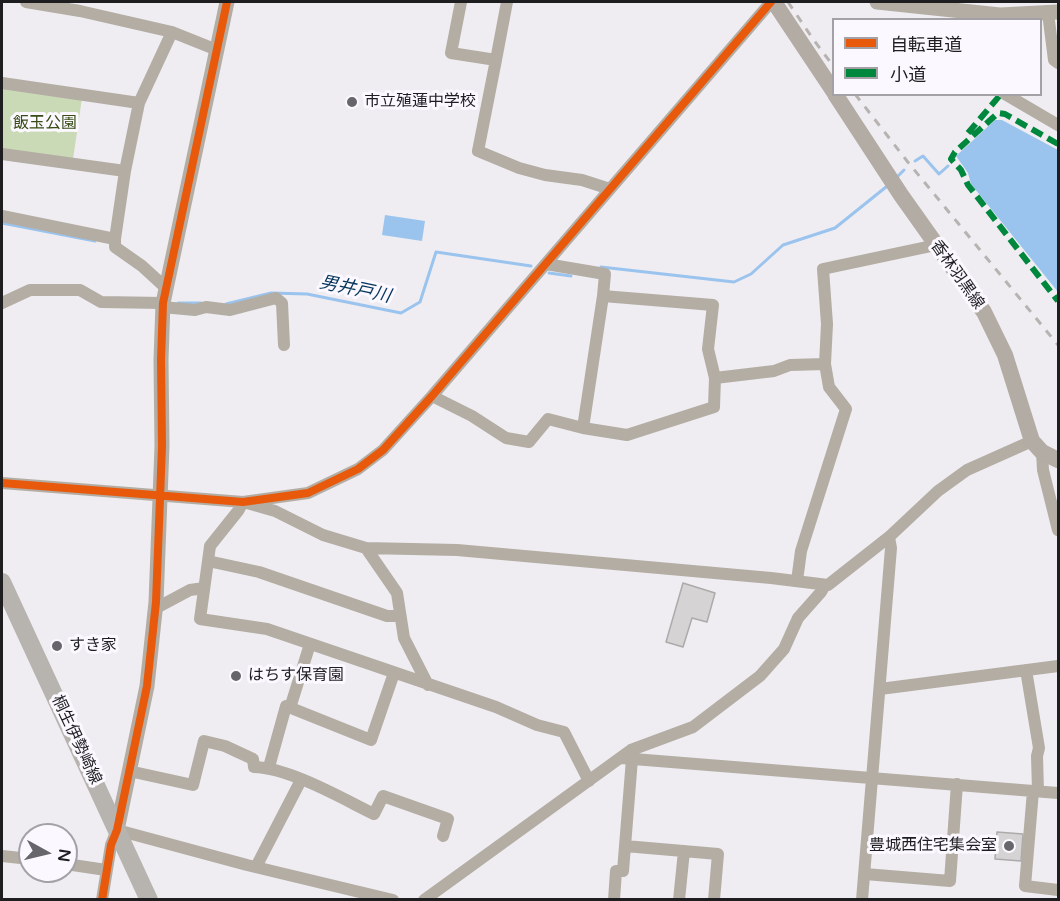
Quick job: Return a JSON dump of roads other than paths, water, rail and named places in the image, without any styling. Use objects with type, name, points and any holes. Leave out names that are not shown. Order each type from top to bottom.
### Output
[{"type":"main road","name":"香林羽黒線","points":[[773,2],[832,90]]},
{"type":"main road","name":"香林羽黒線","points":[[836,96],[984,312],[996,334],[1013,376],[1037,446]]},
{"type":"main road","points":[[1037,446],[1059,460]]},
{"type":"main road","name":"桐生伊勢崎線","points":[[2,582],[149,900]]},
{"type":"street","points":[[26,2],[80,11],[172,32],[217,50]]},
{"type":"street","points":[[102,900],[111,845],[117,830],[147,686],[155,607],[160,496],[164,299],[227,2]]},
{"type":"street","points":[[461,2],[451,53],[496,60]]},
{"type":"street","points":[[507,2],[477,151],[519,168],[545,175],[582,180],[610,189]]},
{"type":"street","points":[[2,483],[243,501],[309,493],[358,469],[383,450],[432,396],[773,2]]},
{"type":"street","points":[[877,2],[1000,17],[1053,13],[1054,60],[1059,63]]},
{"type":"street","points":[[164,299],[142,266],[115,247],[115,239],[125,171],[140,103],[172,32]]},
{"type":"street","points":[[2,83],[140,103]]},
{"type":"street","points":[[1009,96],[1059,124]]},
{"type":"street","points":[[2,154],[125,171]]},
{"type":"street","points":[[2,216],[115,239]]},
{"type":"street","points":[[797,581],[801,551],[846,409],[829,387],[825,364],[827,324],[823,268],[936,245]]},
{"type":"street","points":[[546,264],[605,274],[582,428]]},
{"type":"street","points":[[2,303],[30,290],[80,290],[101,302],[164,299],[195,310],[206,308],[230,310],[276,298],[282,303],[284,345]]},
{"type":"street","points":[[432,396],[472,416],[506,438],[529,442],[548,419],[582,428],[627,435],[714,407],[715,378],[708,349],[713,305],[603,296]]},
{"type":"street","points":[[715,378],[774,371],[790,365],[825,364]]},
{"type":"street","points":[[243,501],[274,511],[323,535],[366,548],[457,550],[825,585],[832,583],[889,537],[938,491],[967,470],[1037,446],[1059,530]]},
{"type":"street","points":[[243,501],[238,511],[210,546],[200,619],[267,629],[496,707],[537,725],[564,732],[589,781]]},
{"type":"street","points":[[862,900],[891,548],[889,537]]},
{"type":"street","points":[[366,548],[397,593],[404,639],[428,685]]},
{"type":"street","points":[[207,561],[259,572],[387,616],[400,616]]},
{"type":"street","points":[[614,900],[616,871],[623,871],[627,758],[631,750],[693,727],[760,676],[784,649],[798,618],[825,585]]},
{"type":"street","points":[[155,607],[190,590],[204,588]]},
{"type":"street","points":[[290,708],[310,644]]},
{"type":"street","points":[[880,689],[1059,666]]},
{"type":"street","points":[[1026,670],[1039,748],[1024,886],[1059,890]]},
{"type":"street","points":[[269,767],[286,706],[371,740],[394,673]]},
{"type":"street","points":[[129,771],[193,785],[204,741],[225,746],[253,759],[254,767],[269,767],[374,813],[383,796],[448,819],[443,836]]},
{"type":"street","points":[[424,900],[589,781],[627,758],[1059,793]]},
{"type":"street","points":[[256,867],[301,780]]},
{"type":"street","points":[[865,874],[950,881],[957,784]]},
{"type":"street","points":[[117,830],[393,900]]},
{"type":"street","points":[[625,846],[718,854],[714,900]]},
{"type":"street","points":[[680,900],[684,851]]},
{"type":"street","points":[[2,856],[18,858]]},
{"type":"street","points":[[78,866],[106,870]]},
{"type":"water","points":[[995,120],[1002,120],[1058,150],[1058,292],[971,184],[968,173],[956,156]]},
{"type":"water","points":[[385,215],[425,221],[422,241],[382,235]]},
{"type":"waterway","name":"男井戸川","points":[[915,161],[923,156],[939,174],[948,166]]},
{"type":"waterway","name":"男井戸川","points":[[897,177],[904,170]]},
{"type":"waterway","name":"男井戸川","points":[[601,267],[734,282],[751,274],[783,245],[835,228],[886,187]]},
{"type":"waterway","name":"男井戸川","points":[[2,223],[95,241]]},
{"type":"waterway","name":"男井戸川","points":[[226,304],[271,293],[307,294],[401,313],[420,302],[436,252],[531,266]]},
{"type":"waterway","name":"男井戸川","points":[[549,273],[571,276]]},
{"type":"waterway","name":"男井戸川","points":[[178,303],[201,303]]},
{"type":"railway","points":[[788,2],[832,64]]},
{"type":"railway","points":[[857,96],[1058,345]]},
{"type":"place","name":"市立殖蓮中学校","points":[[352,102]]},
{"type":"place","name":"すき家","points":[[57,646]]},
{"type":"place","name":"はちす保育園","points":[[236,676]]},
{"type":"place","name":"豊城西住宅集会室","points":[[1009,846]]},
{"type":"park label","name":"飯玉公園","points":[[45,124]]}]
